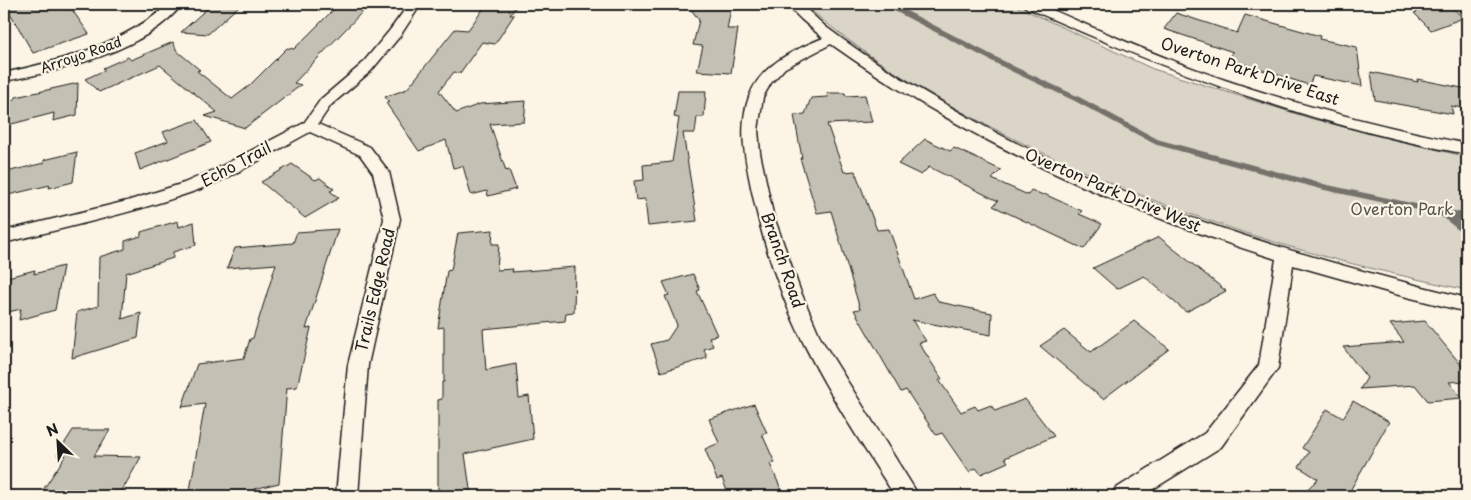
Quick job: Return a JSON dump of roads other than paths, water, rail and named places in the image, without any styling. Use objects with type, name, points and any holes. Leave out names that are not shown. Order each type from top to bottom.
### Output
[{"type":"street","name":"Arroyo Road","points":[[4,77],[49,68],[116,46],[146,29],[164,16],[176,4]]},
{"type":"street","name":"Echo Trail","points":[[4,238],[129,206],[190,188],[309,126],[326,102],[366,68],[395,33],[415,4]]},
{"type":"street","name":"Overton Park Drive West","points":[[792,4],[862,61],[970,125],[1012,147],[1152,210],[1285,257],[1368,282],[1467,305]]},
{"type":"street","name":"Overton Park Drive East","points":[[1029,4],[1125,47],[1247,92],[1382,130],[1467,149]]},
{"type":"street","name":"Branch Road","points":[[834,38],[810,48],[780,65],[765,81],[756,97],[750,130],[752,154],[765,214],[791,290],[814,342],[871,440],[908,496]]},
{"type":"street","name":"Trails Edge Road","points":[[309,126],[365,151],[381,172],[392,218],[358,365],[347,496]]},
{"type":"street","points":[[1123,496],[1213,440],[1268,368],[1285,257]]},
{"type":"waterway","points":[[887,4],[1013,69],[1077,99],[1157,142],[1324,187],[1449,214]]},
{"type":"waterway","points":[[1443,213],[1467,218]]},
{"type":"waterway","points":[[1446,215],[1467,232]]},
{"type":"park label","name":"Overton Park","points":[[1402,209]]}]
